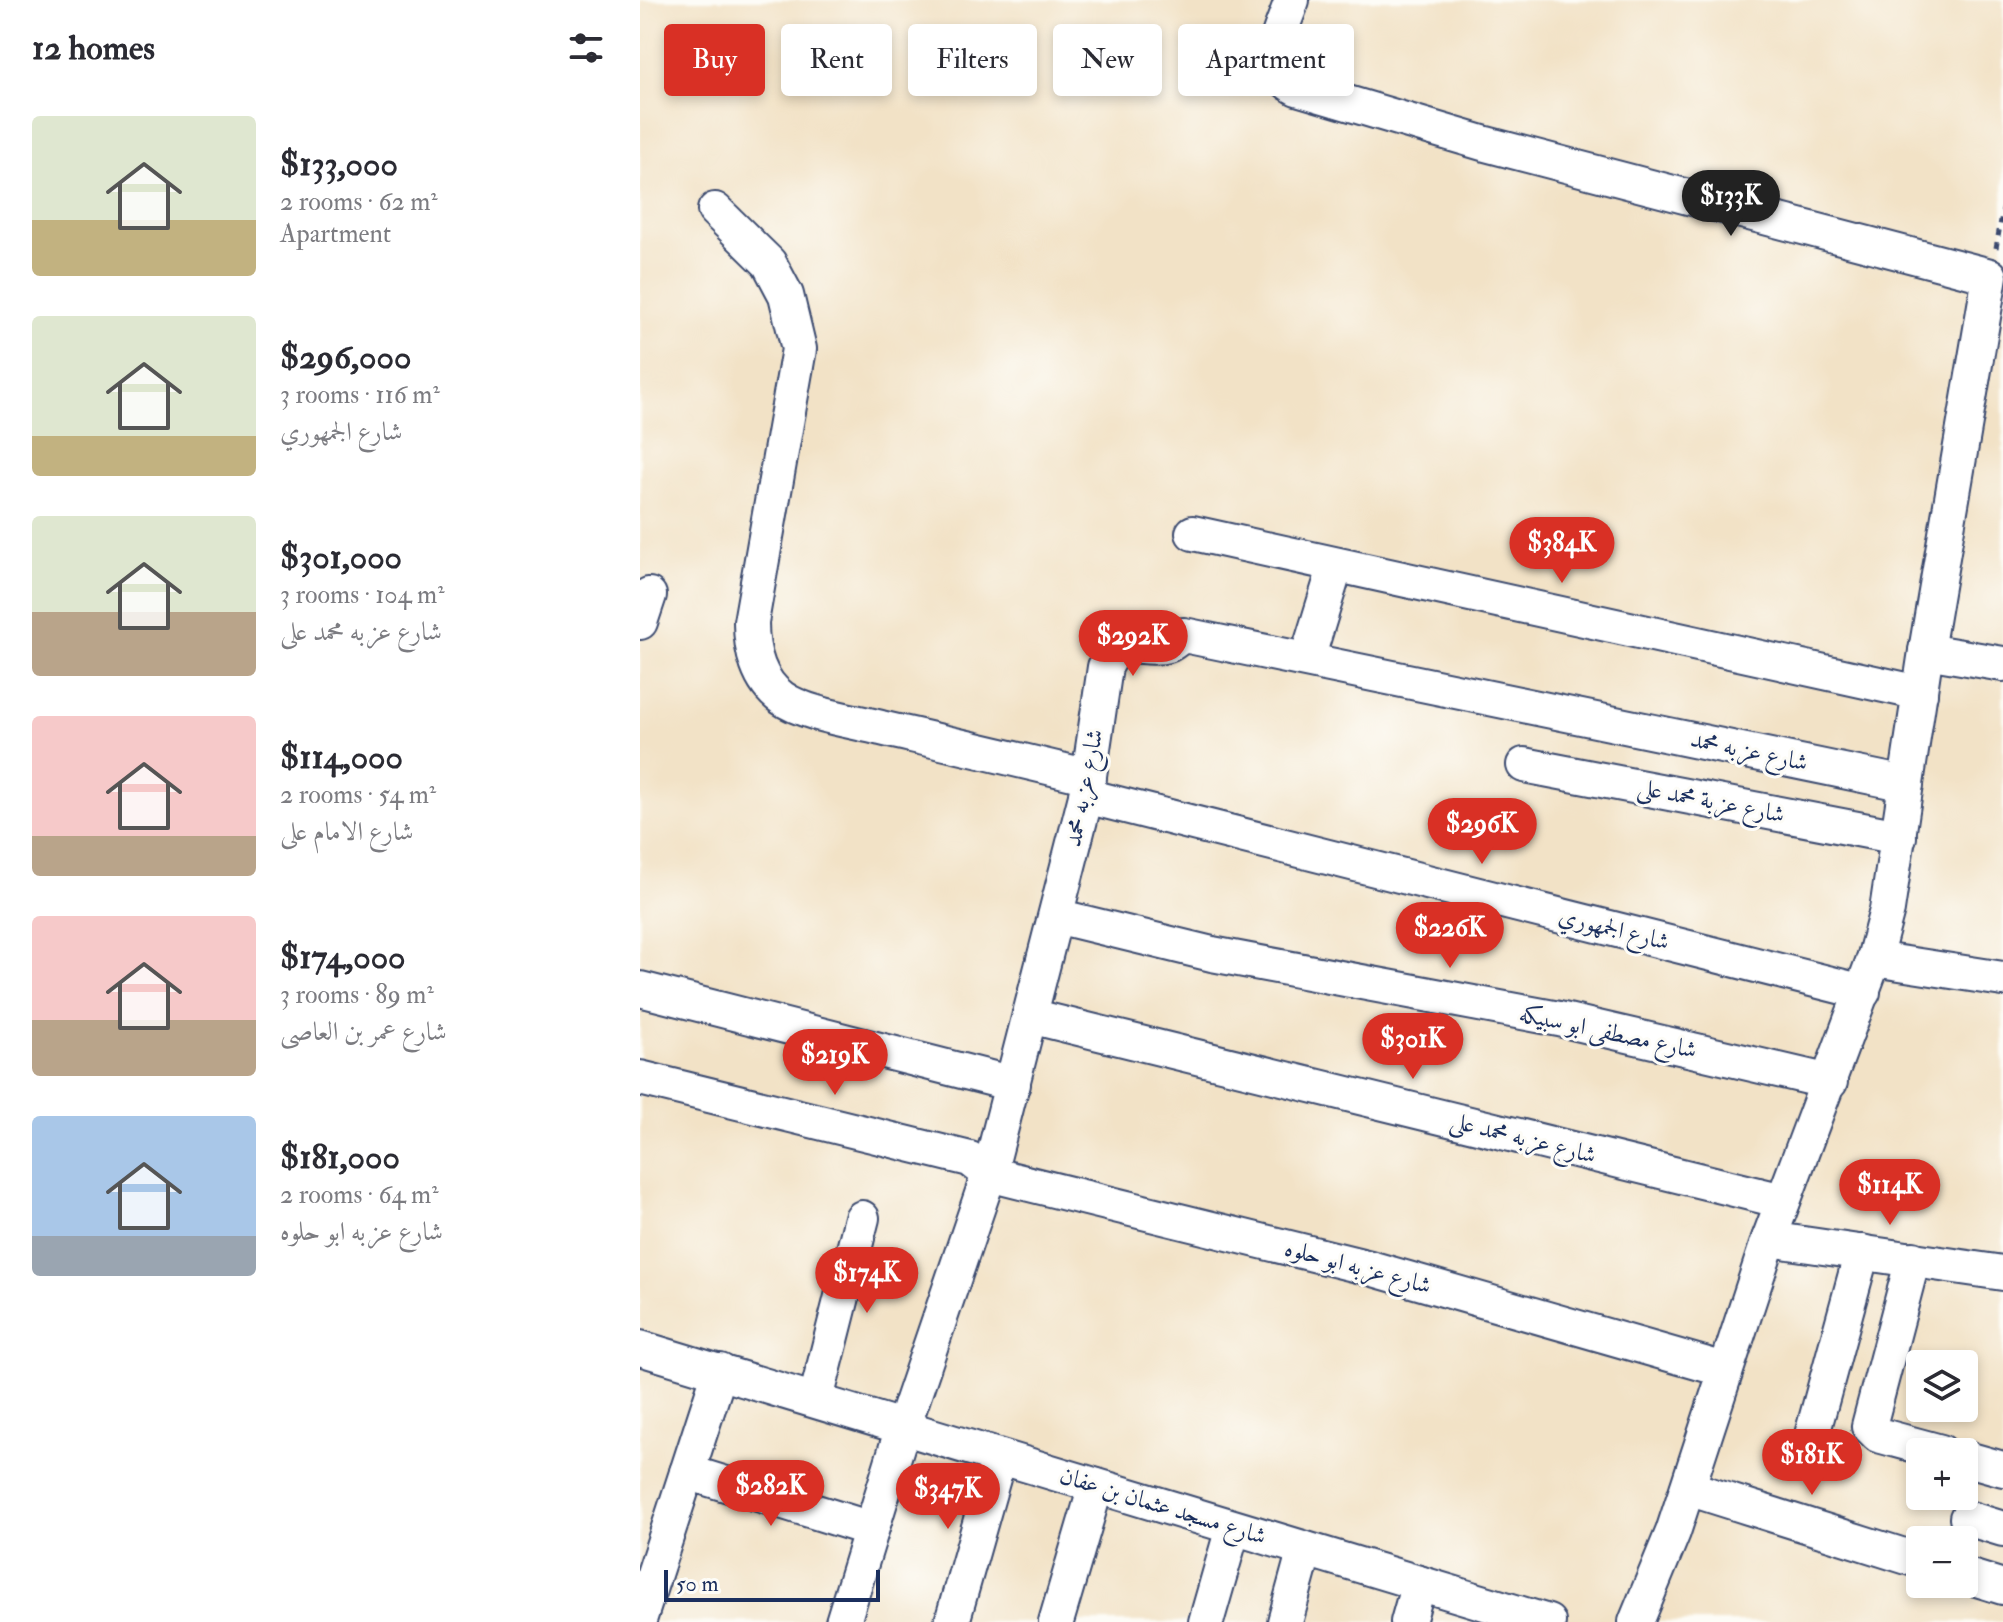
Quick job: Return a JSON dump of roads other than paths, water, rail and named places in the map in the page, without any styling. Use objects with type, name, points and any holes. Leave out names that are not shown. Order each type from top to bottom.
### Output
[{"type":"street","points":[[1292,0],[1274,55],[1274,67],[1277,74],[1297,88],[1529,156],[1990,276],[1926,651],[1899,837],[1874,959],[1769,1239],[1688,1488],[1636,1622]]},
{"type":"street","name":"شارع الجمهوري","points":[[715,210],[769,263],[786,295],[799,349],[751,622],[755,655],[769,685],[792,704],[1087,786],[1863,992]]},
{"type":"street","points":[[1193,533],[1920,693]]},
{"type":"street","points":[[1307,659],[1336,565]]},
{"type":"street","name":"شارع عزبه محمد","points":[[843,1622],[903,1427],[989,1174],[1087,786],[1105,667],[1112,653],[1124,645],[1166,645],[1182,635],[1906,784]]},
{"type":"street","points":[[1926,651],[2003,664]]},
{"type":"street","name":"شارع عزبة محمد على","points":[[1524,765],[1899,837]]},
{"type":"street","name":"شارع مصطفى ابو سبيكه","points":[[1056,916],[1256,963],[1559,1019],[1830,1082]]},
{"type":"street","points":[[1874,959],[2003,979]]},
{"type":"street","points":[[640,989],[1013,1084]]},
{"type":"street","name":"شارع عزبه محمد على","points":[[1030,1016],[1783,1201]]},
{"type":"street","name":"شارع عزبه ابو حلوه","points":[[640,1078],[970,1159],[989,1174],[1370,1268],[1725,1370]]},
{"type":"street","points":[[816,1399],[862,1218]]},
{"type":"street","points":[[1769,1239],[2003,1273]]},
{"type":"street","points":[[1806,1457],[1862,1252]]},
{"type":"street","points":[[1906,1443],[1878,1435],[1869,1426],[1913,1259]]},
{"type":"street","name":"شارع مسجد عثمان بن عفان","points":[[640,1348],[816,1399],[1529,1619]]},
{"type":"street","points":[[640,1617],[720,1371]]},
{"type":"street","points":[[952,1622],[999,1457]]},
{"type":"street","points":[[1978,1462],[2003,1469]]},
{"type":"street","points":[[687,1472],[871,1529]]},
{"type":"street","points":[[1056,1622],[1096,1486]]},
{"type":"street","points":[[1688,1488],[1906,1557]]},
{"type":"street","points":[[1967,1518],[2003,1529]]},
{"type":"street","points":[[1206,1622],[1233,1528]]},
{"type":"street","points":[[1285,1622],[1305,1549]]},
{"type":"street","points":[[1978,1579],[2003,1587]]},
{"type":"street","points":[[1408,1622],[1419,1583]]}]
